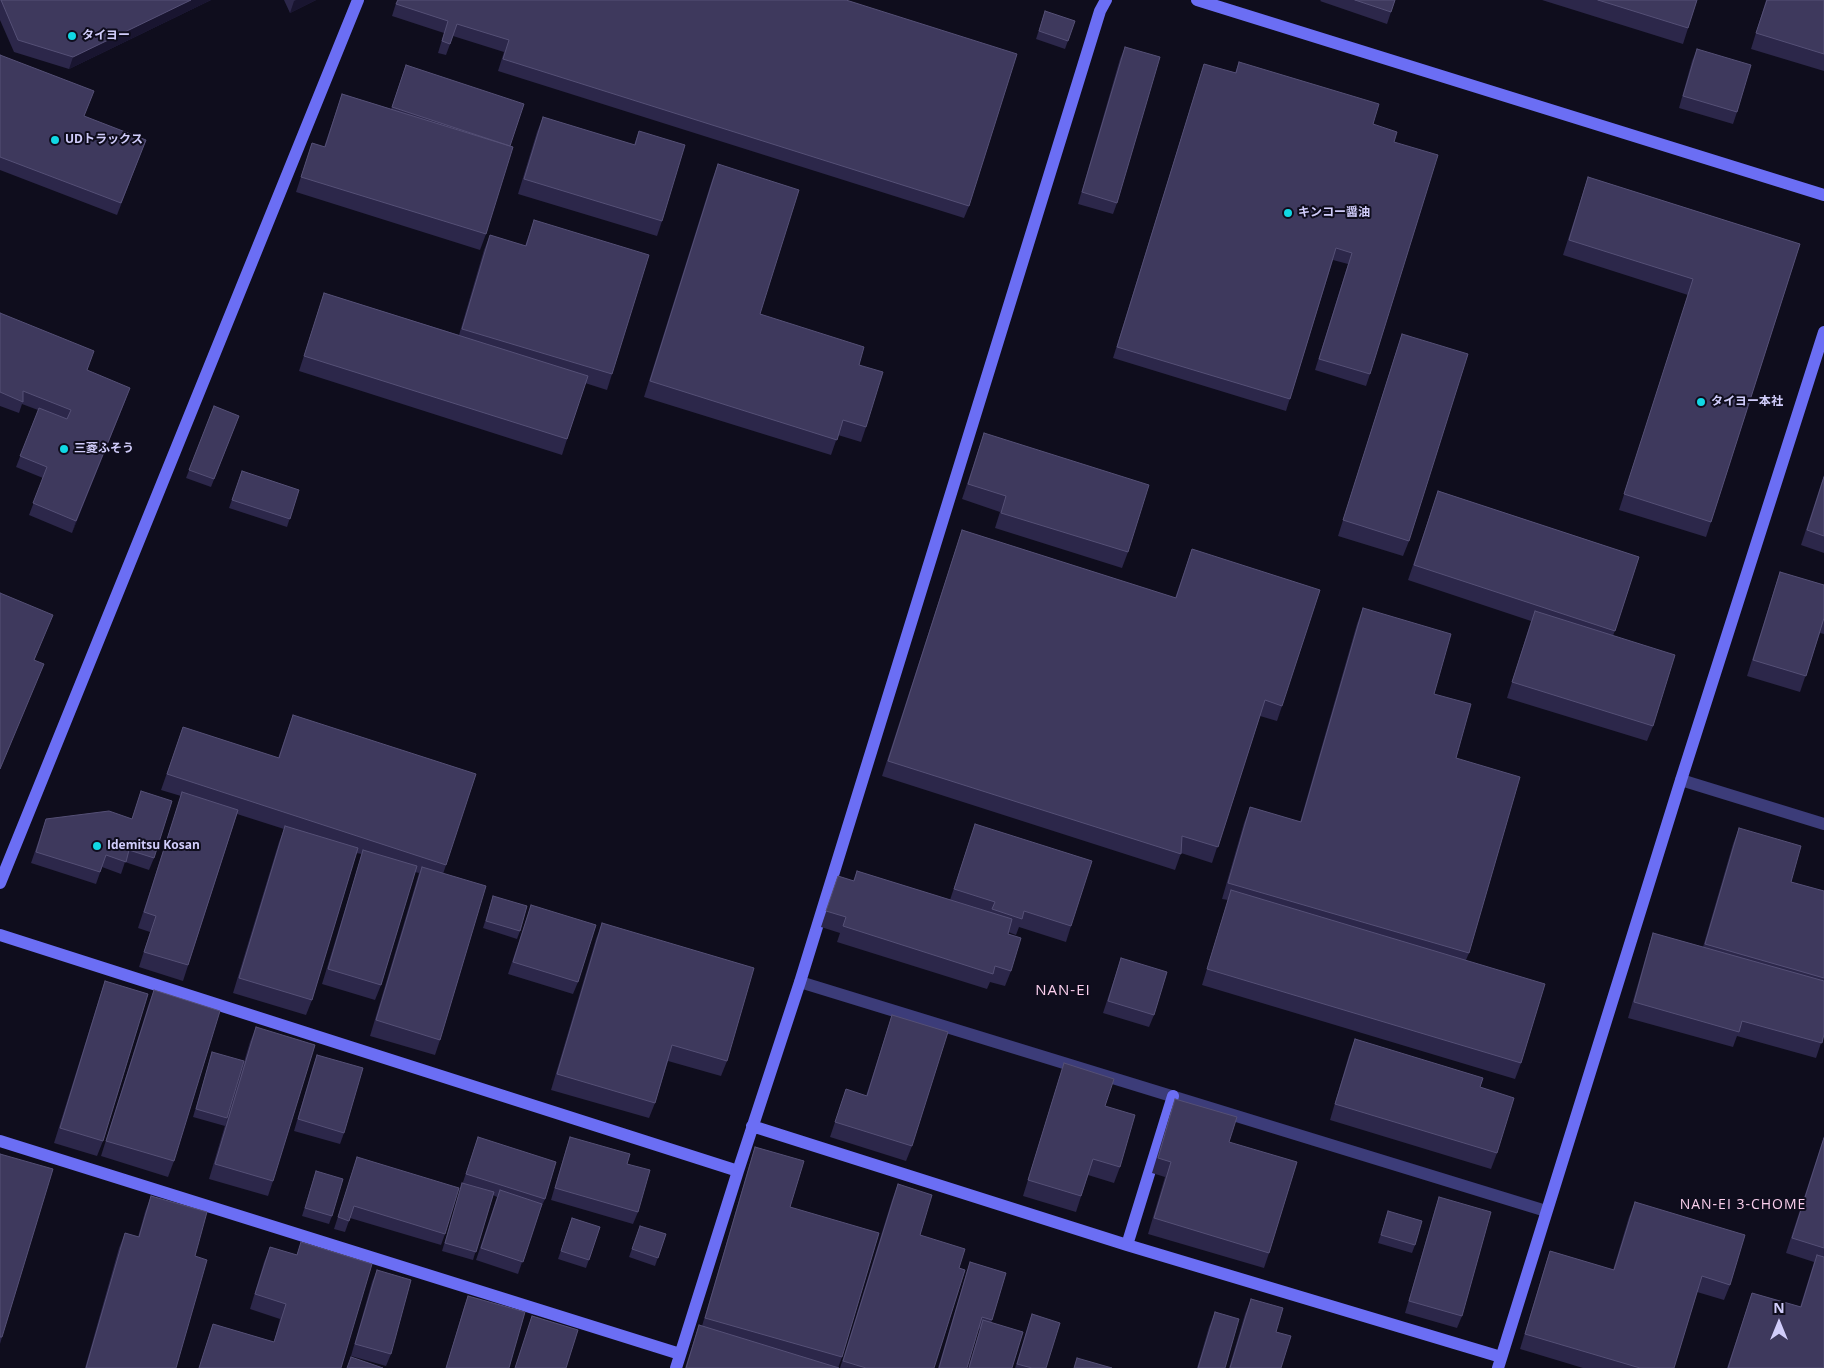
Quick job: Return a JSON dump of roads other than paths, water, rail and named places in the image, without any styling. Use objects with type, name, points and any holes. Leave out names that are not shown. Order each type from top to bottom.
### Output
[{"type":"street","points":[[0,883],[358,0]]},
{"type":"street","points":[[676,1368],[752,1126],[800,982],[1098,19],[1106,0]]},
{"type":"street","points":[[1197,0],[1824,195]]},
{"type":"street","points":[[752,1126],[1500,1362],[1681,780],[1824,332]]},
{"type":"street","points":[[1681,780],[1824,824]]},
{"type":"street","points":[[0,935],[738,1171]]},
{"type":"street","points":[[800,982],[1546,1211]]},
{"type":"street","points":[[1127,1245],[1173,1096]]},
{"type":"street","points":[[0,1141],[680,1354]]},
{"type":"place","name":"タイヨー","points":[[72,36]]},
{"type":"place","name":"UDトラックス","points":[[55,140]]},
{"type":"place","name":"キンコー醤油","points":[[1288,213]]},
{"type":"place","name":"タイヨー本社","points":[[1701,402]]},
{"type":"place","name":"三菱ふそう","points":[[64,449]]},
{"type":"place","name":"Idemitsu Kosan","points":[[97,846]]},
{"type":"district","name":"NAN-EI","points":[[1063,991]]},
{"type":"district","name":"NAN-EI 3-CHOME","points":[[1743,1205]]}]
